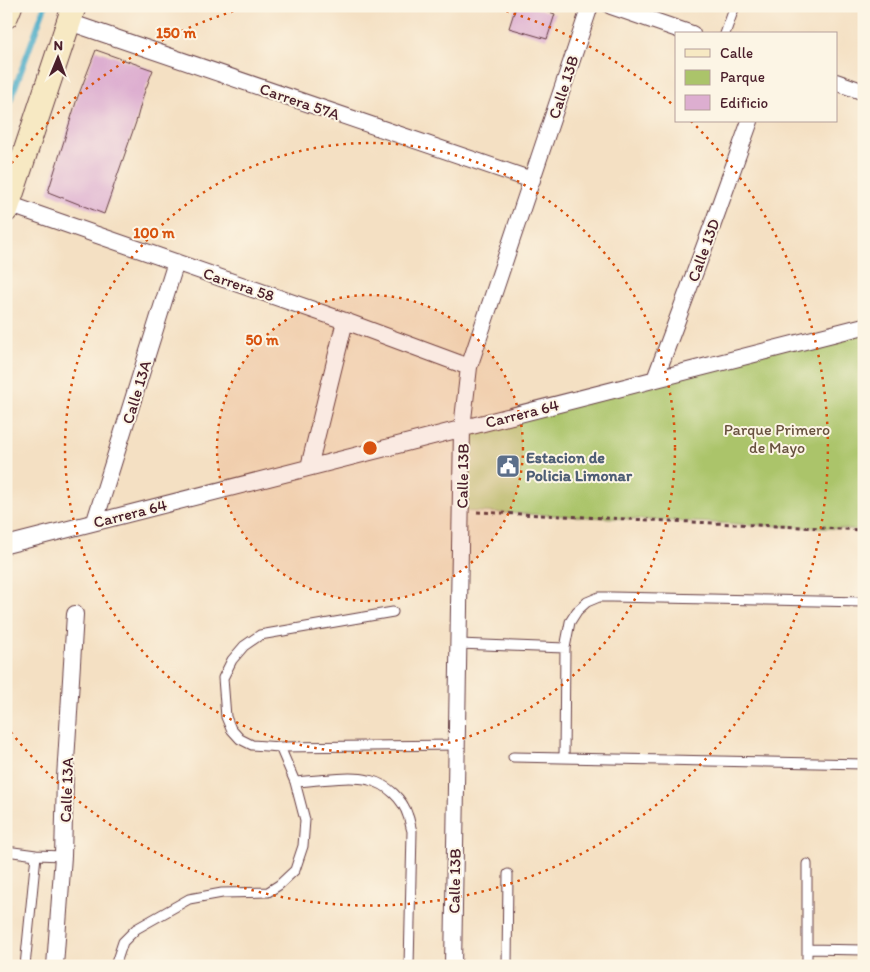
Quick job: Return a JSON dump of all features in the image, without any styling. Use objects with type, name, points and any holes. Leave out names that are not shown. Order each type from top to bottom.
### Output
[{"type":"main road","points":[[6,16],[10,6]]},
{"type":"main road","points":[[7,207],[72,14]]},
{"type":"street","name":"Calle 13B","points":[[453,966],[462,428],[469,367],[590,6]]},
{"type":"street","points":[[611,6],[686,32]]},
{"type":"street","name":"Carrera 57A","points":[[72,14],[532,180]]},
{"type":"street","points":[[838,83],[864,92]]},
{"type":"street","name":"Calle 13D","points":[[655,379],[750,122]]},
{"type":"street","name":"Carrera 58","points":[[7,207],[176,262],[469,367]]},
{"type":"street","name":"Calle 13A","points":[[95,521],[176,262]]},
{"type":"street","points":[[309,467],[345,321]]},
{"type":"street","name":"Carrera 64","points":[[6,544],[864,326]]},
{"type":"street","name":"Calle 13A","points":[[55,966],[63,856],[75,614]]},
{"type":"lane","points":[[726,32],[735,6]]},
{"type":"lane","points":[[564,758],[565,648],[570,622],[577,610],[587,602],[599,597],[612,597],[864,602]]},
{"type":"lane","points":[[393,612],[260,635],[244,646],[232,660],[223,678],[226,717],[231,729],[240,739],[252,745],[280,747],[457,745]]},
{"type":"lane","points":[[459,644],[565,648]]},
{"type":"lane","points":[[115,966],[123,942],[136,929],[189,899],[222,893],[268,892],[295,870],[303,846],[305,820],[295,782],[280,747]]},
{"type":"lane","points":[[513,757],[864,764]]},
{"type":"lane","points":[[295,782],[353,778],[370,780],[386,787],[400,799],[408,814],[412,831],[409,966]]},
{"type":"lane","points":[[6,851],[63,856]]},
{"type":"lane","points":[[25,966],[36,855]]},
{"type":"lane","points":[[807,864],[807,966]]},
{"type":"lane","points":[[507,966],[508,874]]},
{"type":"lane","points":[[807,949],[864,950]]},
{"type":"path","points":[[462,511],[864,530]]},
{"type":"green space","name":"Parque Primero de Mayo","points":[[864,326],[864,530],[462,511],[462,428]]},
{"type":"building","points":[[516,6],[530,6],[555,14],[547,39],[509,28]]},
{"type":"building","points":[[96,50],[153,70],[104,214],[48,192],[77,99]]},
{"type":"waterway","points":[[6,112],[45,6]]},
{"type":"place","name":"Estacion de Policia Limonar","points":[[508,466]]}]
